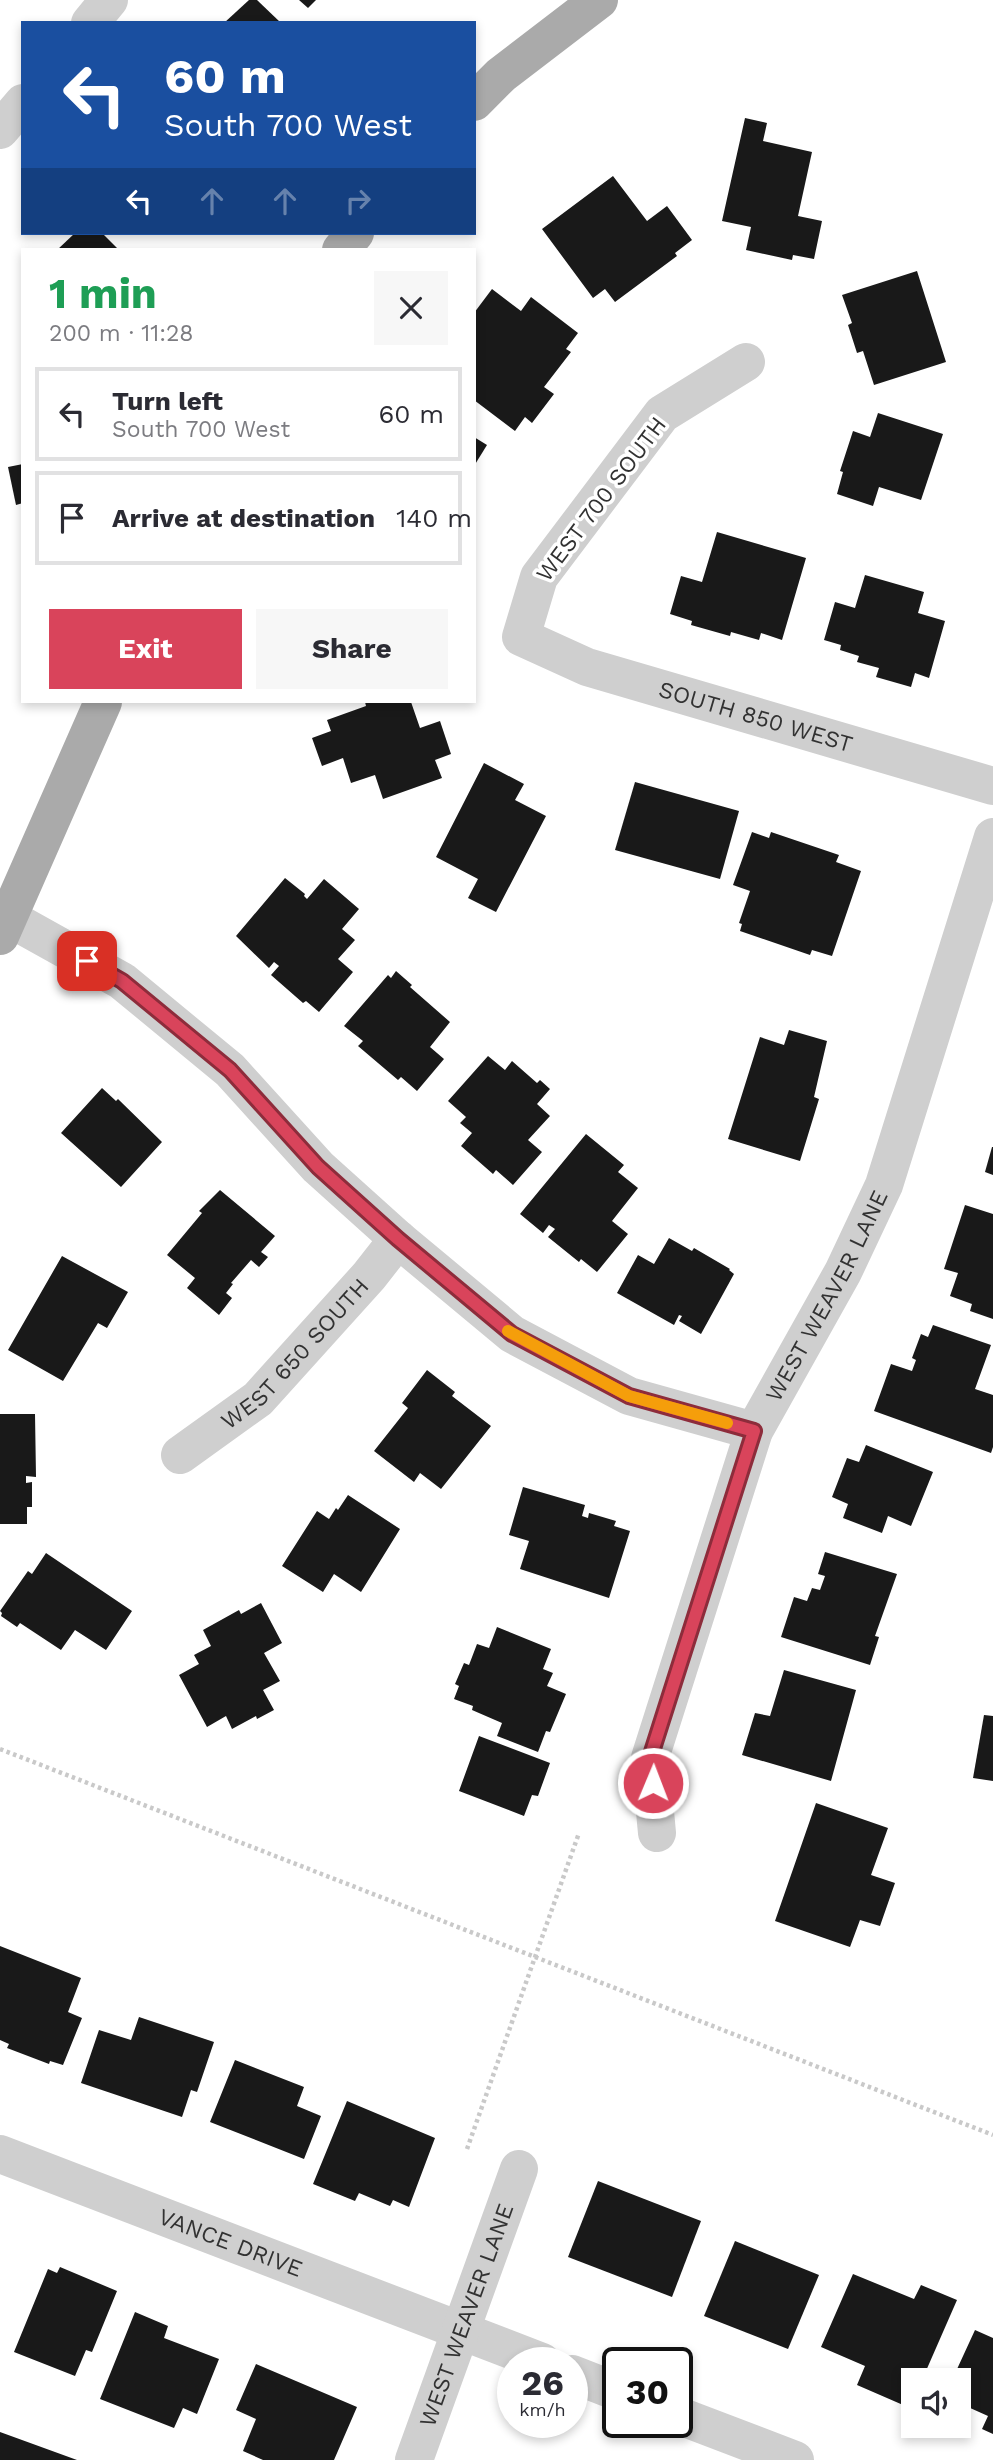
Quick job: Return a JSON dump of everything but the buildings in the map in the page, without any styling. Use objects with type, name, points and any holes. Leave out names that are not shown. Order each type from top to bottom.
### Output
[{"type":"main road","points":[[476,100],[501,75],[599,0]]},
{"type":"main road","points":[[3,922],[103,703]]},
{"type":"street","points":[[92,21],[108,0]]},
{"type":"street","points":[[0,130],[21,105]]},
{"type":"street","name":"WEST 700 SOUTH","points":[[521,637],[539,576],[662,414],[746,362]]},
{"type":"street","name":"SOUTH 850 WEST","points":[[521,637],[587,667],[993,786]]},
{"type":"street","name":"WEST WEAVER LANE","points":[[657,1833],[650,1758],[754,1431],[843,1272],[884,1185],[993,837]]},
{"type":"street","points":[[3,922],[122,981],[230,1070],[318,1167],[398,1239],[512,1334],[629,1396],[754,1431]]},
{"type":"street","name":"WEST 650 SOUTH","points":[[180,1455],[258,1399],[369,1276],[398,1239]]},
{"type":"street","name":"VANCE DRIVE","points":[[0,2154],[502,2347]]},
{"type":"street","name":"WEST WEAVER LANE","points":[[414,2460],[519,2169]]},
{"type":"street","points":[[693,2420],[795,2460]]},
{"type":"path","points":[[0,1749],[993,2135]]},
{"type":"path","points":[[467,2149],[579,1833]]},
{"type":"slow traffic","points":[[508,1331],[629,1396],[727,1423]]},
{"type":"route","points":[[87,961],[122,981],[230,1070],[318,1167],[398,1239],[512,1334],[629,1396],[754,1431],[650,1758],[653,1783]]}]
